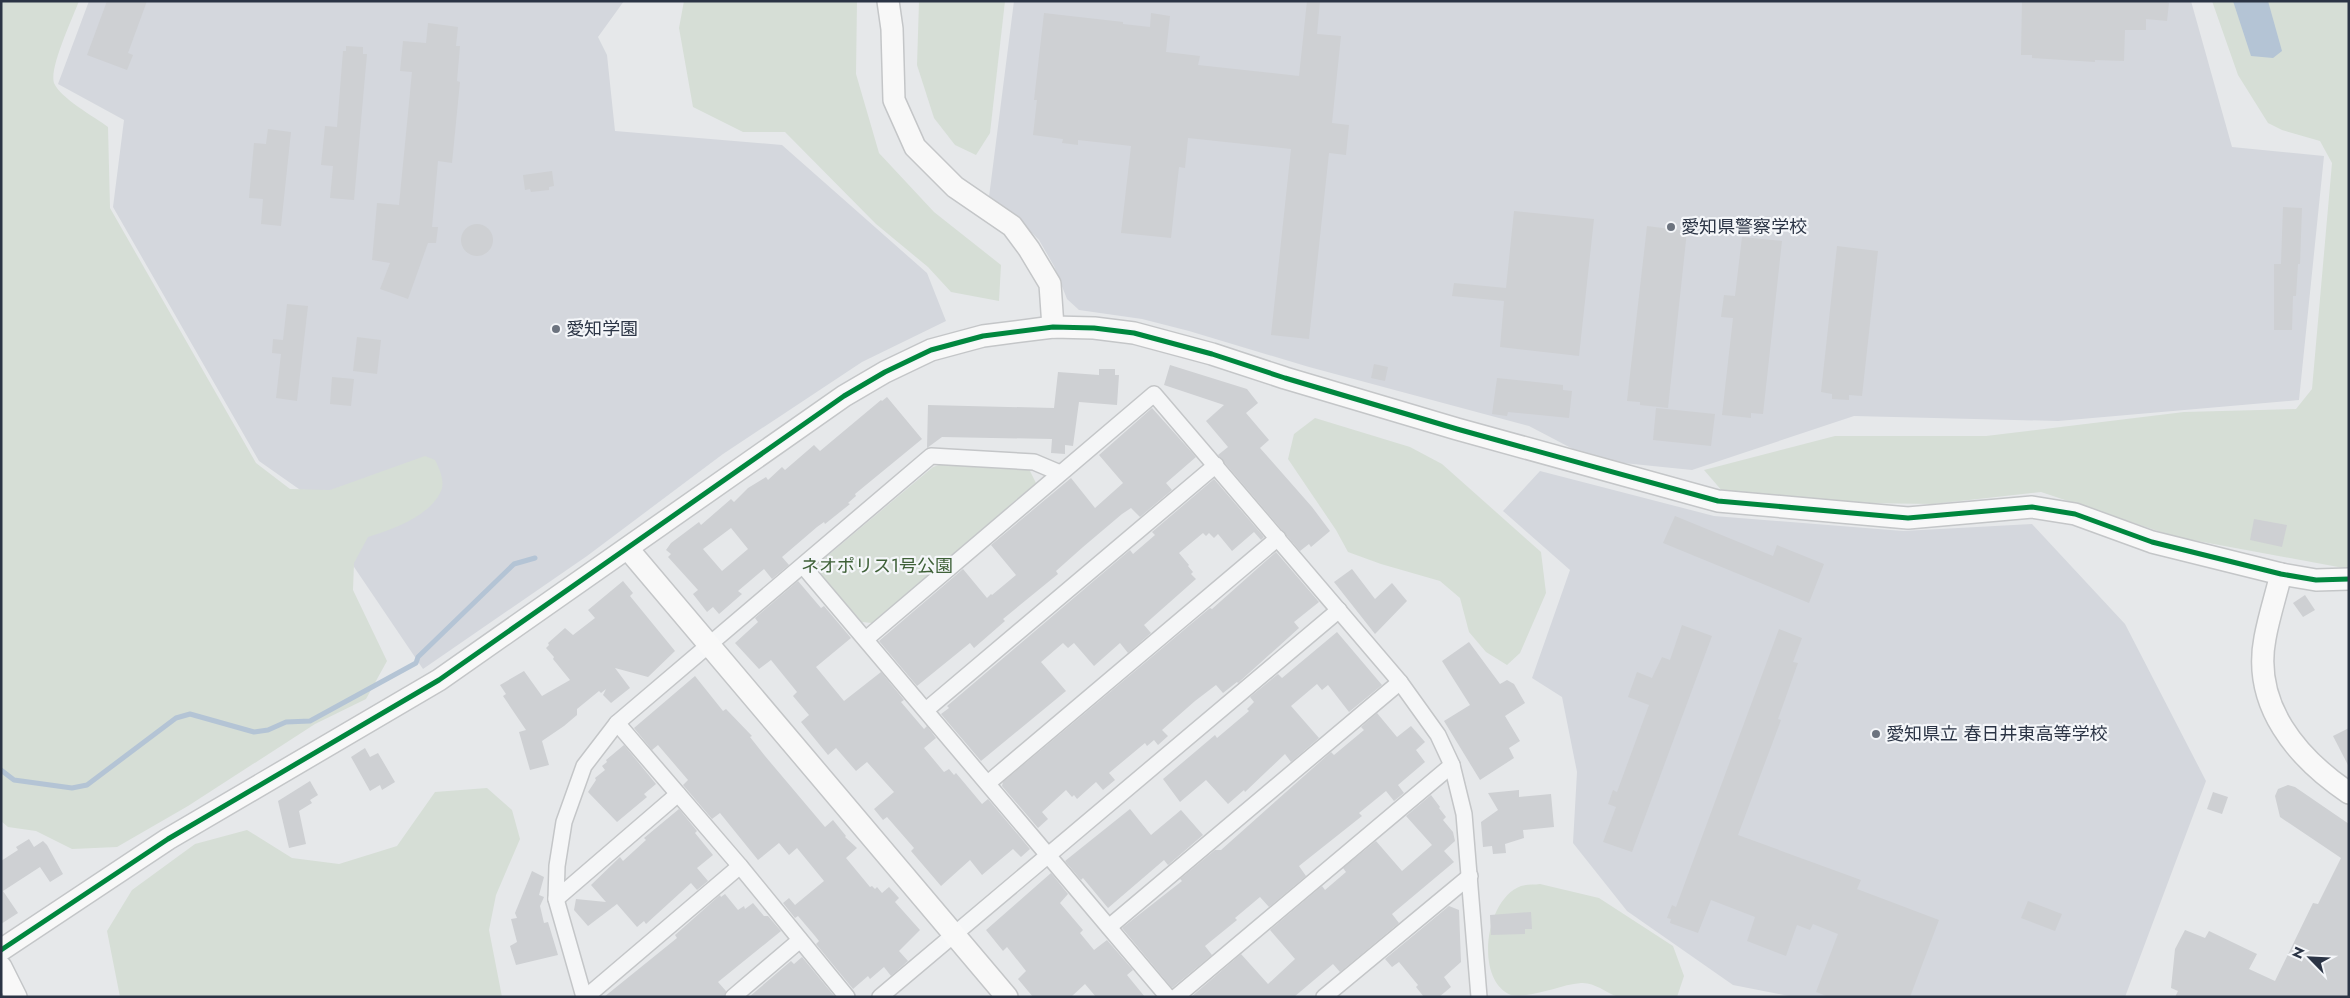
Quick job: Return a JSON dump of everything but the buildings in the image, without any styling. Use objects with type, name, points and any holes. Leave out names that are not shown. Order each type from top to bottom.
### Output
[{"type":"street","points":[[888,1],[892,29],[894,100],[915,147],[955,187],[1012,226],[1050,284],[1053,327]]},
{"type":"street","points":[[1,950],[168,839],[439,680],[844,396],[885,372],[931,350],[974,338],[1053,327],[1134,334],[1212,354],[1284,378],[1447,426],[1718,501],[1908,518],[2032,507],[2075,514],[2152,542],[2281,574],[2316,580],[2349,579]]},
{"type":"street","points":[[866,639],[1154,394],[1400,682],[1438,735],[1452,765],[1464,814],[1470,876],[1476,996]]},
{"type":"street","points":[[740,866],[585,997],[556,899],[557,866],[564,822],[584,766],[618,723],[931,456],[1034,462],[1060,473]]},
{"type":"street","points":[[926,710],[1216,465]]},
{"type":"street","points":[[988,784],[1278,538]]},
{"type":"street","points":[[628,549],[1007,997]]},
{"type":"street","points":[[802,566],[866,639],[1168,997]]},
{"type":"street","points":[[2281,574],[2264,639],[2264,678],[2271,705],[2284,734],[2324,777],[2349,794]]},
{"type":"street","points":[[880,997],[1339,610]]},
{"type":"street","points":[[1109,927],[1400,682]]},
{"type":"street","points":[[618,723],[740,866],[846,997]]},
{"type":"street","points":[[1176,997],[1452,765]]},
{"type":"street","points":[[556,899],[678,794]]},
{"type":"street","points":[[1324,997],[1470,876]]},
{"type":"street","points":[[734,997],[800,940]]},
{"type":"street","points":[[1,967],[16,997]]},
{"type":"shaded area","name":"愛知学園","points":[[89,1],[624,1],[598,37],[607,55],[615,131],[782,145],[927,273],[946,321],[862,362],[723,454],[587,556],[423,669],[350,561],[316,501],[259,461],[113,207],[124,120],[58,84]]},
{"type":"shaded area","name":"愛知県警察学校","points":[[1014,1],[2191,1],[2232,147],[2324,156],[2299,400],[2058,421],[1854,416],[1692,470],[1594,460],[1529,426],[1309,367],[1189,331],[1142,319],[1079,310],[1067,299],[1054,266],[1039,240],[1013,214],[989,197]]},
{"type":"shaded area","name":"愛知県立 春日井東高等学校","points":[[1540,471],[1714,516],[1903,531],[2032,524],[2125,624],[2206,781],[2125,997],[1794,997],[1733,985],[1627,911],[1573,843],[1577,772],[1562,697],[1532,678],[1570,570],[1503,511]]},
{"type":"green space","points":[[1,1],[79,1],[58,55],[53,76],[54,83],[70,101],[108,127],[110,208],[256,463],[290,489],[330,490],[425,456],[435,460],[442,481],[440,493],[427,509],[398,526],[368,537],[354,563],[353,590],[387,661],[366,699],[315,724],[188,806],[117,847],[72,849],[36,831],[8,827],[1,821]]},
{"type":"green space","points":[[684,1],[857,1],[856,74],[879,153],[934,212],[1001,265],[999,301],[951,292],[928,267],[876,224],[785,132],[743,132],[693,107],[679,28]]},
{"type":"green space","points":[[919,1],[1005,1],[990,133],[976,155],[955,145],[934,118],[917,65]]},
{"type":"green space","points":[[2212,1],[2349,1],[2349,569],[2176,537],[2041,492],[1933,504],[1859,503],[1723,492],[1704,470],[1835,436],[1986,436],[2184,412],[2296,409],[2312,389],[2332,163],[2320,141],[2282,130],[2268,123],[2238,75]]},
{"type":"green space","points":[[1315,418],[1410,447],[1442,464],[1541,552],[1546,593],[1520,653],[1507,665],[1486,652],[1469,632],[1460,598],[1440,581],[1381,564],[1348,552],[1336,530],[1288,459],[1294,434]]},
{"type":"green space","name":"ネオポリス1号公園","points":[[942,464],[1029,469],[1036,483],[872,623],[862,622],[818,572],[819,563],[933,467]]},
{"type":"green space","points":[[487,788],[512,810],[520,839],[496,895],[489,930],[502,997],[120,997],[107,931],[132,890],[195,844],[247,830],[292,858],[339,864],[397,846],[435,792]]},
{"type":"green space","points":[[1540,884],[1599,898],[1673,946],[1684,976],[1677,997],[1616,996],[1586,983],[1572,984],[1529,995],[1511,995],[1499,987],[1492,973],[1488,957],[1492,922],[1499,906],[1509,894],[1521,886]]},
{"type":"water","points":[[2233,1],[2268,1],[2282,51],[2273,58],[2251,56]]},
{"type":"waterway","points":[[1,770],[14,780],[72,788],[87,785],[176,718],[190,714],[254,732],[268,730],[286,722],[310,721],[416,663],[418,657],[514,564],[535,558]]},
{"type":"cycle path","points":[[1,950],[168,839],[439,680],[844,396],[885,372],[931,350],[983,336],[1053,327],[1094,328],[1134,333],[1212,354],[1285,378],[1457,429],[1718,501],[1908,518],[2032,507],[2075,514],[2152,542],[2281,574],[2316,580],[2349,579]]},
{"type":"place","name":"愛知県警察学校","points":[[1671,227]]},
{"type":"place","name":"愛知学園","points":[[556,329]]},
{"type":"place","name":"愛知県立 春日井東高等学校","points":[[1876,734]]}]
